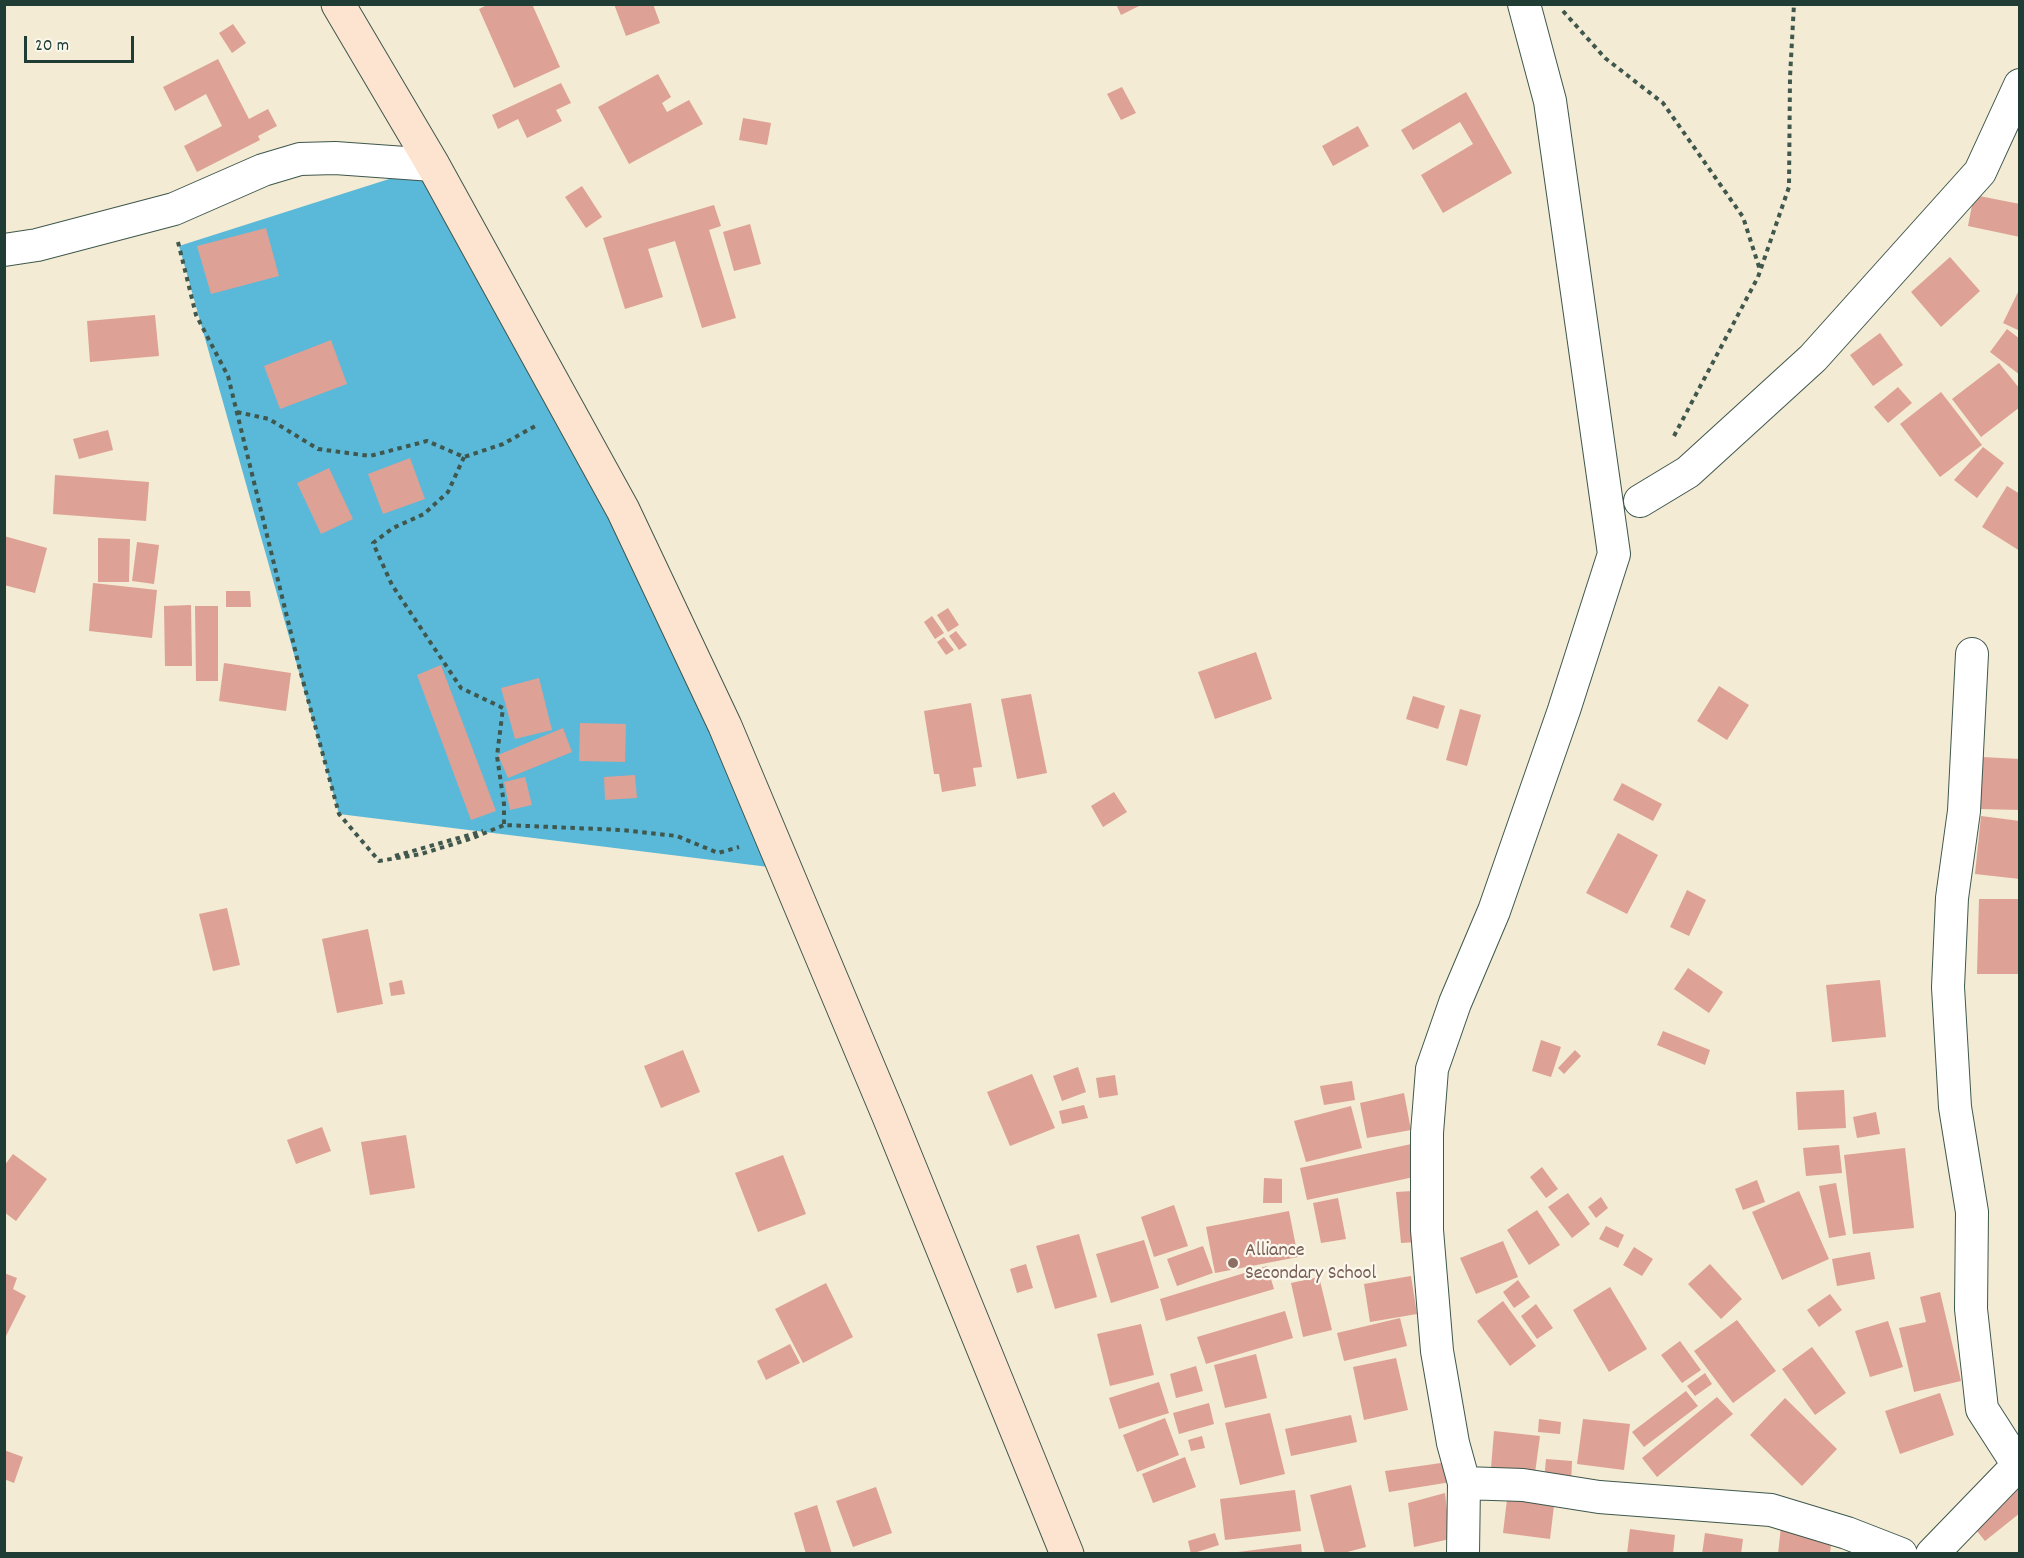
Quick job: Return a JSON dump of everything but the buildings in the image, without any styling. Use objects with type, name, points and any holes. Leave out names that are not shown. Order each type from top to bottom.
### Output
[{"type":"main road","points":[[338,4],[433,165],[623,510],[725,726],[888,1114],[1067,1554]]},
{"type":"street","points":[[1463,1554],[1464,1483],[1453,1443],[1437,1351],[1427,1230],[1427,1133],[1432,1069],[1455,1003],[1494,911],[1564,710],[1614,555],[1550,101],[1524,4]]},
{"type":"street","points":[[1640,501],[1688,472],[1821,349],[1980,172],[2019,85]]},
{"type":"street","points":[[4,250],[37,245],[174,209],[263,170],[300,159],[334,158],[433,165]]},
{"type":"street","points":[[1932,1554],[2018,1464],[1982,1409],[1971,1309],[1972,1212],[1955,1107],[1949,999],[1952,898],[1964,811],[1972,654]]},
{"type":"street","points":[[1464,1483],[1523,1485],[1599,1497],[1772,1510],[1847,1533],[1900,1554]]},
{"type":"path","points":[[1557,4],[1605,58],[1663,103],[1743,217],[1760,270]]},
{"type":"path","points":[[1672,440],[1760,270],[1790,187],[1790,77],[1794,4]]},
{"type":"path","points":[[174,209],[178,246],[196,315],[228,376],[300,670],[339,814],[379,861]]},
{"type":"path","points":[[237,412],[269,419],[318,449],[370,456],[427,441],[464,457],[503,444],[567,409]]},
{"type":"path","points":[[464,457],[448,492],[424,514],[393,528],[373,543],[392,585],[461,688],[503,708],[497,756],[504,804],[504,825]]},
{"type":"path","points":[[379,861],[504,825],[622,830],[677,836],[718,853],[772,838]]},
{"type":"path","points":[[379,861],[421,854],[504,825]]},
{"type":"water","points":[[433,165],[785,869],[339,814],[179,246]]},
{"type":"place","name":"Alliance Secondary School","points":[[1233,1263]]}]
